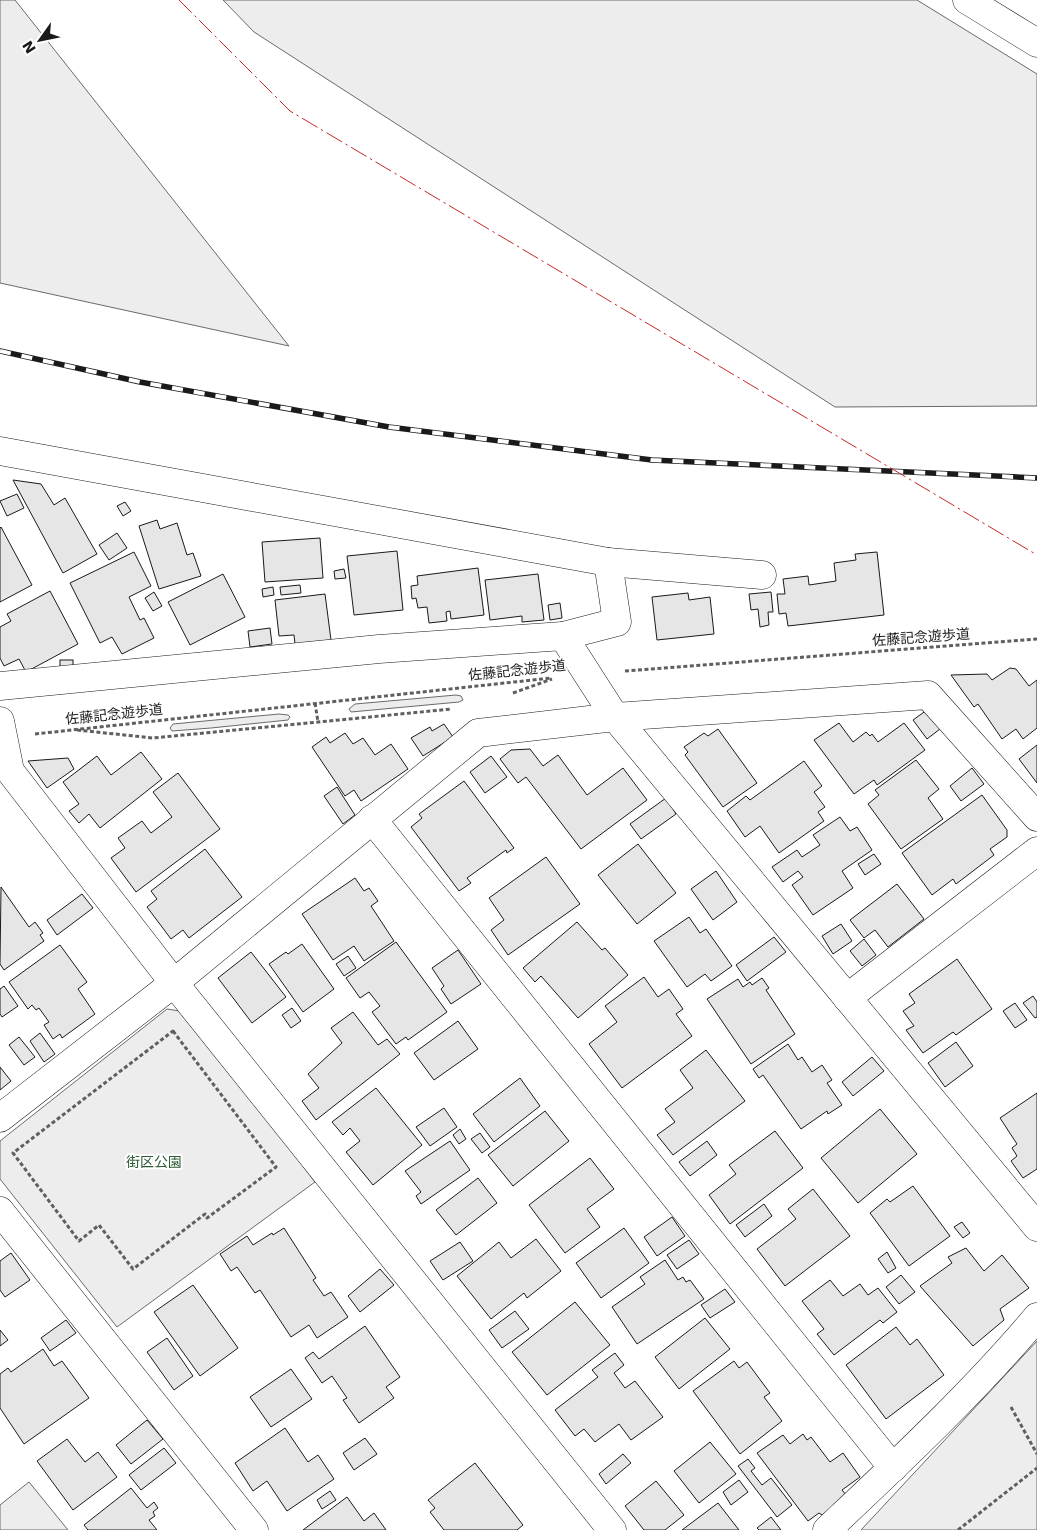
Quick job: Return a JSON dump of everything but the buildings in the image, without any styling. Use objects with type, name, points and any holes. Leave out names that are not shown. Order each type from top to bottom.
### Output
[{"type":"street","points":[[967,0],[1037,43]]},
{"type":"street","points":[[0,451],[608,562],[762,575]]},
{"type":"street","points":[[0,686],[379,649],[563,636],[617,622],[608,562]]},
{"type":"street","points":[[563,636],[615,717],[1037,1227]]},
{"type":"street","points":[[0,1118],[174,983],[372,818],[478,733],[615,717],[928,695],[1037,817]]},
{"type":"street","points":[[2,729],[10,771],[8,779],[174,983],[612,1530]]},
{"type":"street","points":[[372,818],[893,1468]]},
{"type":"street","points":[[847,998],[1037,851]]},
{"type":"street","points":[[0,1211],[254,1530]]},
{"type":"street","points":[[827,1530],[893,1468],[1008,1351],[1037,1317]]},
{"type":"path","name":"佐藤記念遊歩道","points":[[587,674],[1037,639]]},
{"type":"path","name":"佐藤記念遊歩道","points":[[2,729],[71,730],[557,677],[505,696]]},
{"type":"path","points":[[316,704],[318,722]]},
{"type":"path","points":[[71,730],[153,738],[453,709]]},
{"type":"path","points":[[173,1031],[276,1167],[208,1218],[205,1214],[133,1269],[99,1225],[79,1241],[12,1153],[173,1031]]},
{"type":"path","points":[[1011,1407],[1037,1454]]},
{"type":"path","points":[[958,1530],[1037,1468]]},
{"type":"shaded area","points":[[0,0],[15,0],[289,346],[0,283]]},
{"type":"shaded area","points":[[223,0],[917,0],[1037,74],[1037,406],[835,407],[254,32]]},
{"type":"shaded area","points":[[461,696],[463,700],[459,702],[351,712],[349,709],[355,704]]},
{"type":"shaded area","points":[[279,714],[290,717],[288,720],[211,728],[172,731],[170,728],[173,724]]},
{"type":"shaded area","name":"街区公園","points":[[167,1009],[186,1012],[315,1182],[117,1327],[0,1179],[0,1141]]},
{"type":"shaded area","points":[[1037,1341],[1037,1530],[861,1530]]},
{"type":"shaded area","points":[[29,1482],[68,1530],[0,1530],[0,1505]]},
{"type":"railway","points":[[0,351],[140,382],[389,427],[652,460],[1037,478]]},
{"type":"power","points":[[179,0],[290,111],[1037,555]]}]
